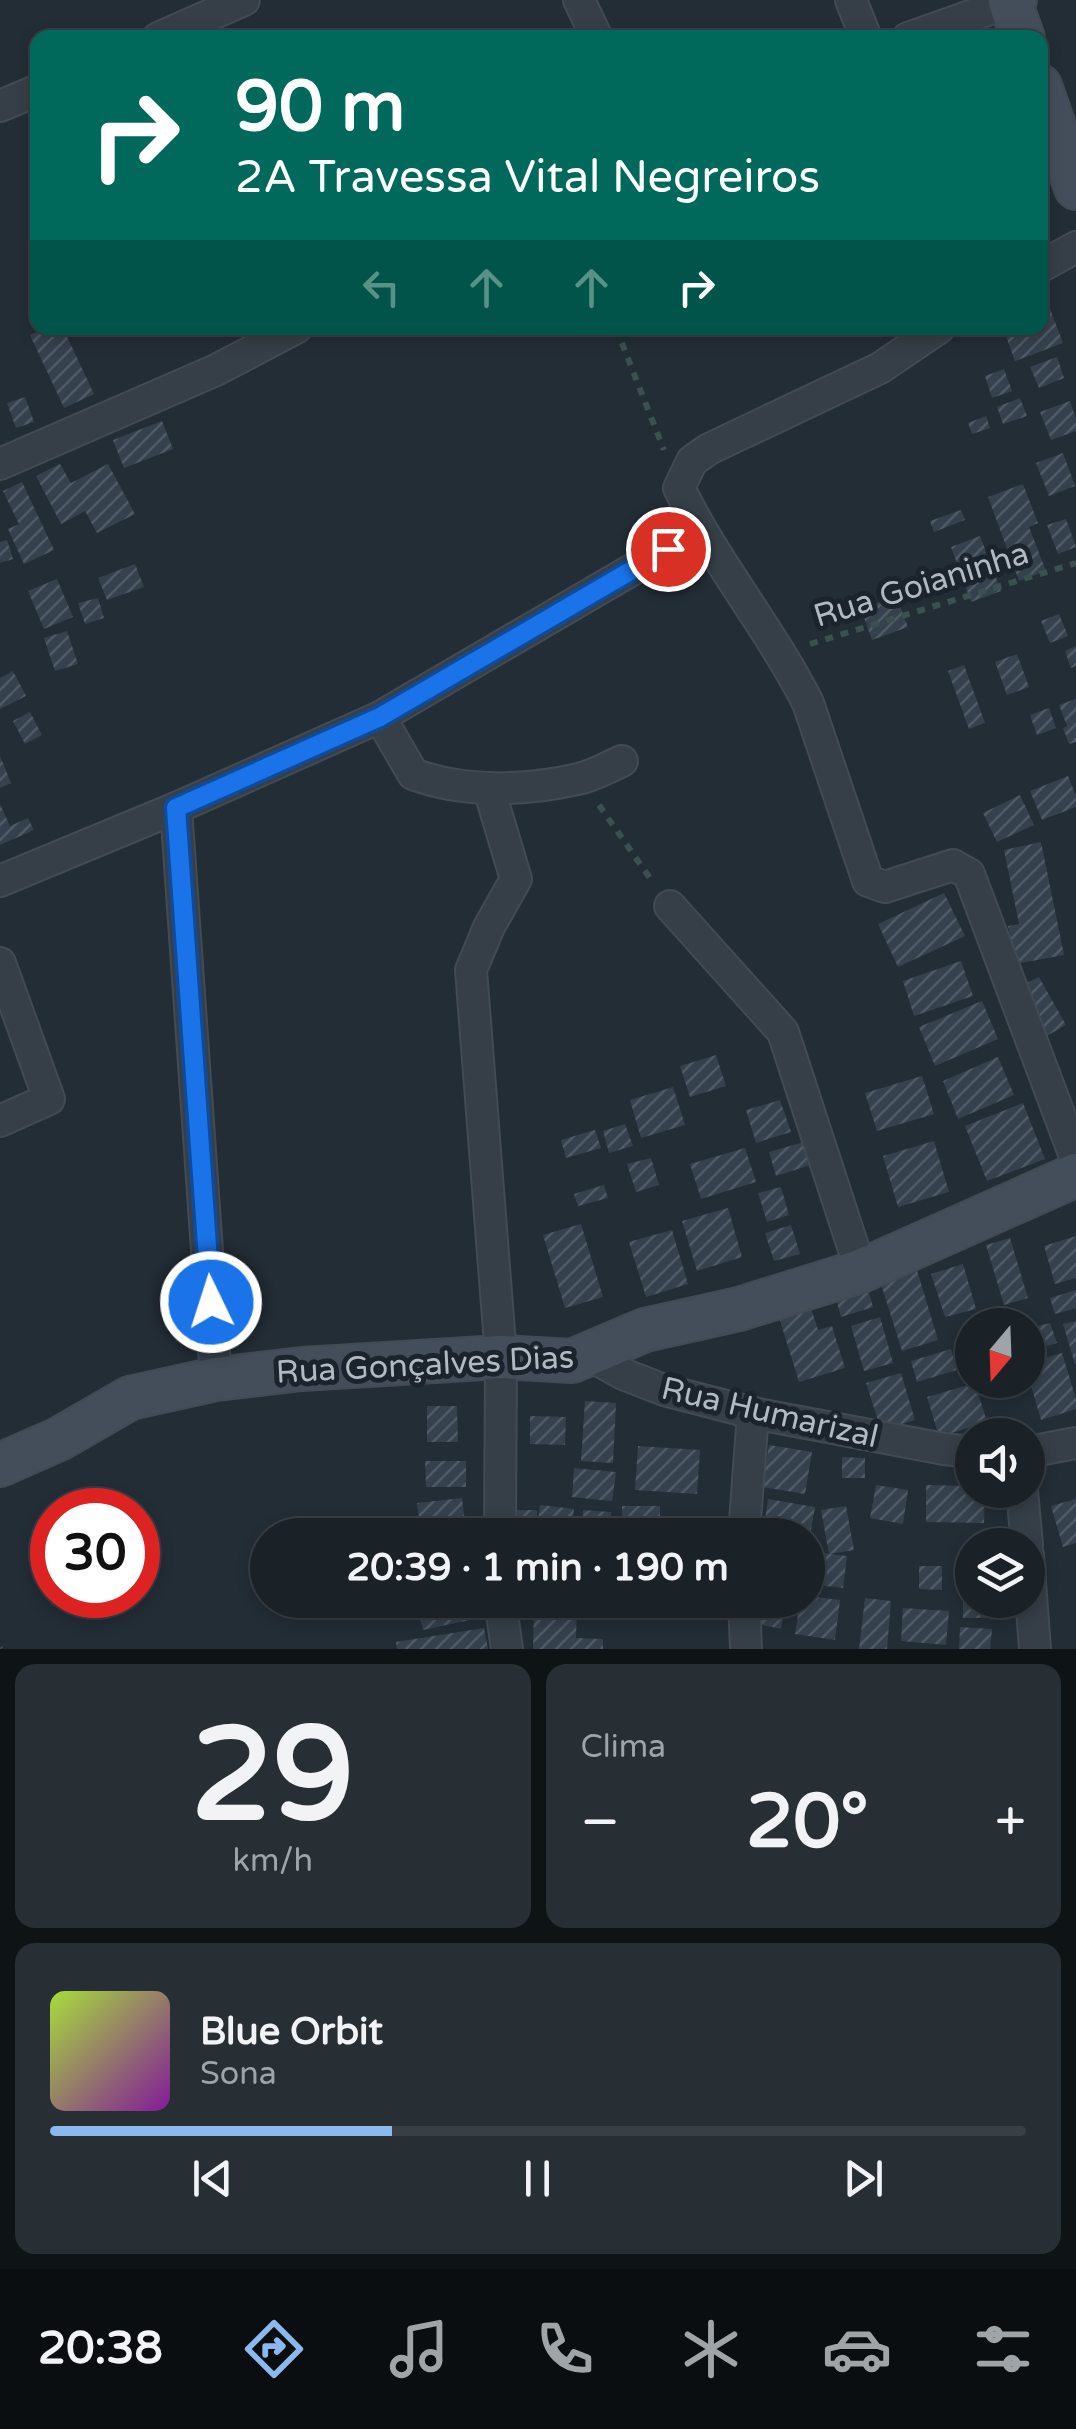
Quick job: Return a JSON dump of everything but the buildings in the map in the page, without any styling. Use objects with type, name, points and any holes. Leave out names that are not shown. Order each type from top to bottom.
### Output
[{"type":"street","points":[[176,30],[244,0]]},
{"type":"street","points":[[579,0],[593,30]]},
{"type":"street","points":[[851,0],[863,30]]},
{"type":"street","points":[[943,30],[1016,13]]},
{"type":"street","points":[[0,106],[30,93]]},
{"type":"street","points":[[1048,109],[1076,188]]},
{"type":"street","points":[[1048,263],[1076,247]]},
{"type":"street","points":[[0,464],[216,370],[283,335]]},
{"type":"street","points":[[928,335],[880,368],[709,449],[692,461],[680,488],[700,530],[808,703],[868,882],[885,887],[953,865],[969,874],[1076,1159]]},
{"type":"street","points":[[0,881],[380,717],[700,530]]},
{"type":"street","points":[[380,717],[413,774],[445,786],[489,788],[580,779],[622,761]]},
{"type":"street","points":[[489,788],[516,880],[471,970],[500,1357],[500,1518]]},
{"type":"street","points":[[176,808],[216,1378]]},
{"type":"street","points":[[670,906],[784,1032],[861,1271]]},
{"type":"street","points":[[0,964],[49,1100],[0,1120]]},
{"type":"street","name":"Rua Gonçalves Dias","points":[[0,1466],[130,1398],[216,1378],[500,1357],[572,1361],[645,1330],[739,1309],[861,1271],[1076,1175]]},
{"type":"street","name":"Rua Humarizal","points":[[572,1361],[598,1360],[664,1390],[754,1413],[955,1450]]},
{"type":"street","points":[[745,1518],[754,1413]]},
{"type":"street","points":[[1045,1449],[1076,1443]]},
{"type":"street","points":[[503,1618],[507,1649]]},
{"type":"street","points":[[745,1618],[746,1649]]},
{"type":"street","points":[[1033,1618],[1035,1649]]},
{"type":"path","points":[[619,335],[680,488]]},
{"type":"path","name":"Rua Goianinha","points":[[780,653],[1076,563]]},
{"type":"path","points":[[580,779],[670,906]]},
{"type":"route","points":[[211,1302],[176,808],[380,717],[668,549]]}]
